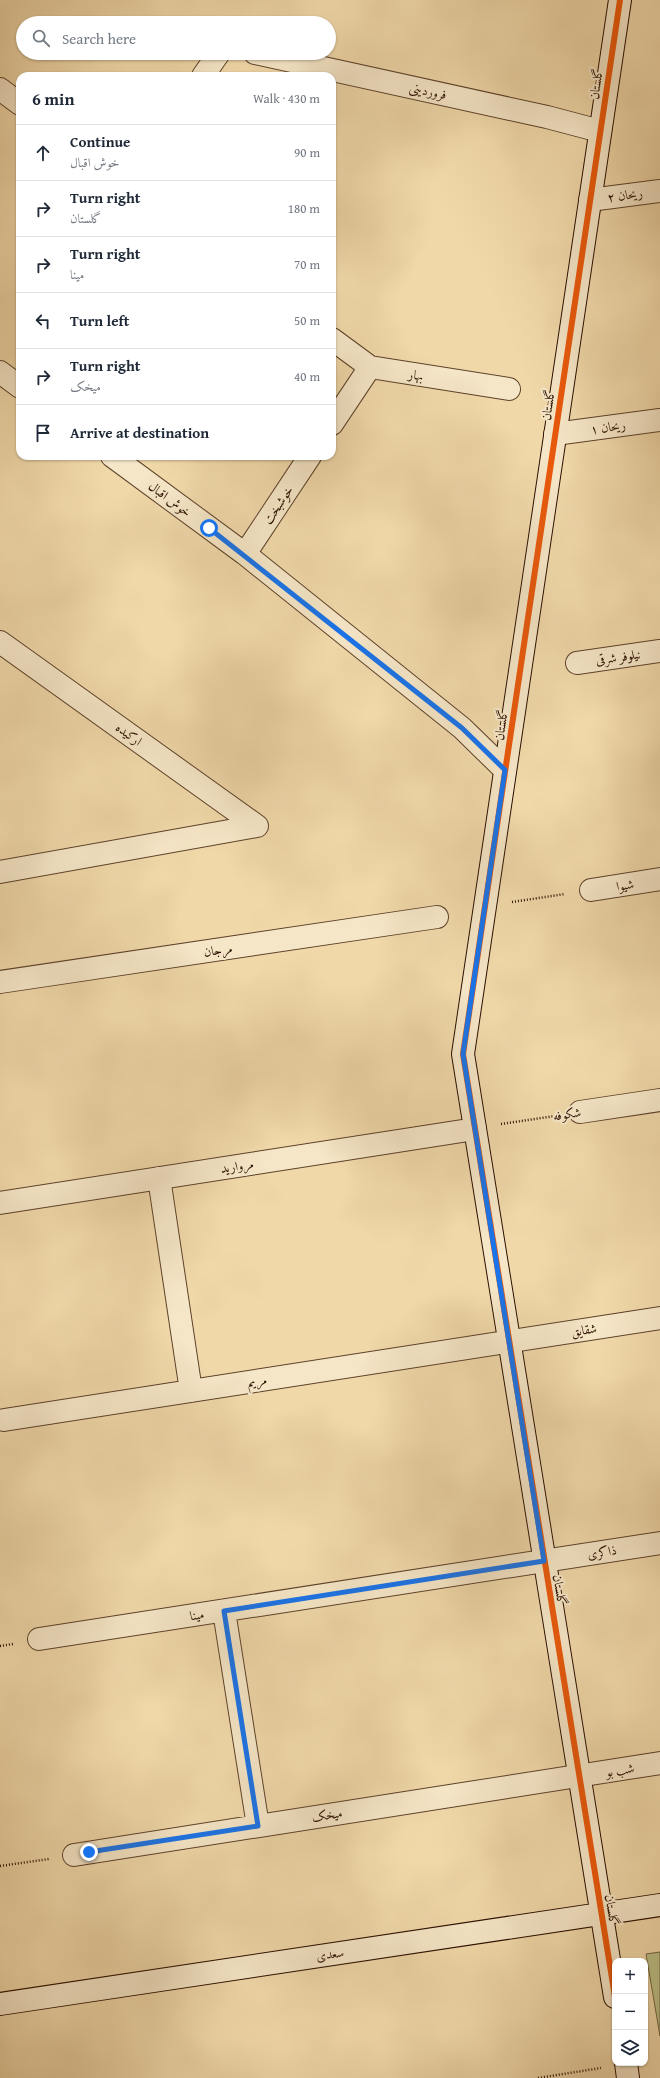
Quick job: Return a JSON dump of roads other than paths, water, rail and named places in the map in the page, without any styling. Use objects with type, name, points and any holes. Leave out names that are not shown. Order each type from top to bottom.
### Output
[{"type":"street","name":"گلستان","points":[[614,1994],[463,1054],[620,0]]},
{"type":"street","points":[[205,72],[214,60]]},
{"type":"street","name":"فروردینی","points":[[286,60],[547,117],[600,131]]},
{"type":"street","points":[[0,89],[16,101]]},
{"type":"street","name":"ریحان ۲","points":[[590,200],[660,191]]},
{"type":"street","name":"بهار","points":[[336,342],[370,367],[509,389]]},
{"type":"street","points":[[336,418],[370,367]]},
{"type":"street","points":[[0,372],[16,384]]},
{"type":"street","name":"ریحان ۱","points":[[555,434],[660,420]]},
{"type":"street","name":"خوش اقبال","points":[[117,460],[245,554],[462,728],[505,770]]},
{"type":"street","name":"خوشبخت","points":[[245,554],[307,460]]},
{"type":"street","name":"ارکیده","points":[[0,642],[258,826],[0,872]]},
{"type":"street","name":"نیلوفر شرقی","points":[[577,663],[660,650]]},
{"type":"street","name":"شیوا","points":[[591,890],[660,879]]},
{"type":"street","name":"مرجان","points":[[0,982],[437,918]]},
{"type":"street","name":"شکوفه","points":[[580,1112],[660,1100]]},
{"type":"street","name":"مروارید","points":[[0,1202],[475,1128]]},
{"type":"street","points":[[159,1178],[191,1391]]},
{"type":"street","name":"شقایق","points":[[509,1341],[660,1318]]},
{"type":"street","name":"مریم","points":[[4,1420],[509,1341]]},
{"type":"street","name":"ذاکری","points":[[544,1561],[660,1543]]},
{"type":"street","name":"مینا","points":[[39,1640],[544,1561]]},
{"type":"street","points":[[224,1611],[258,1826]]},
{"type":"street","name":"شب بو","points":[[579,1776],[660,1764]]},
{"type":"street","name":"میخک","points":[[74,1855],[579,1776]]},
{"type":"street","name":"سعدی","points":[[0,2004],[660,1905]]}]
